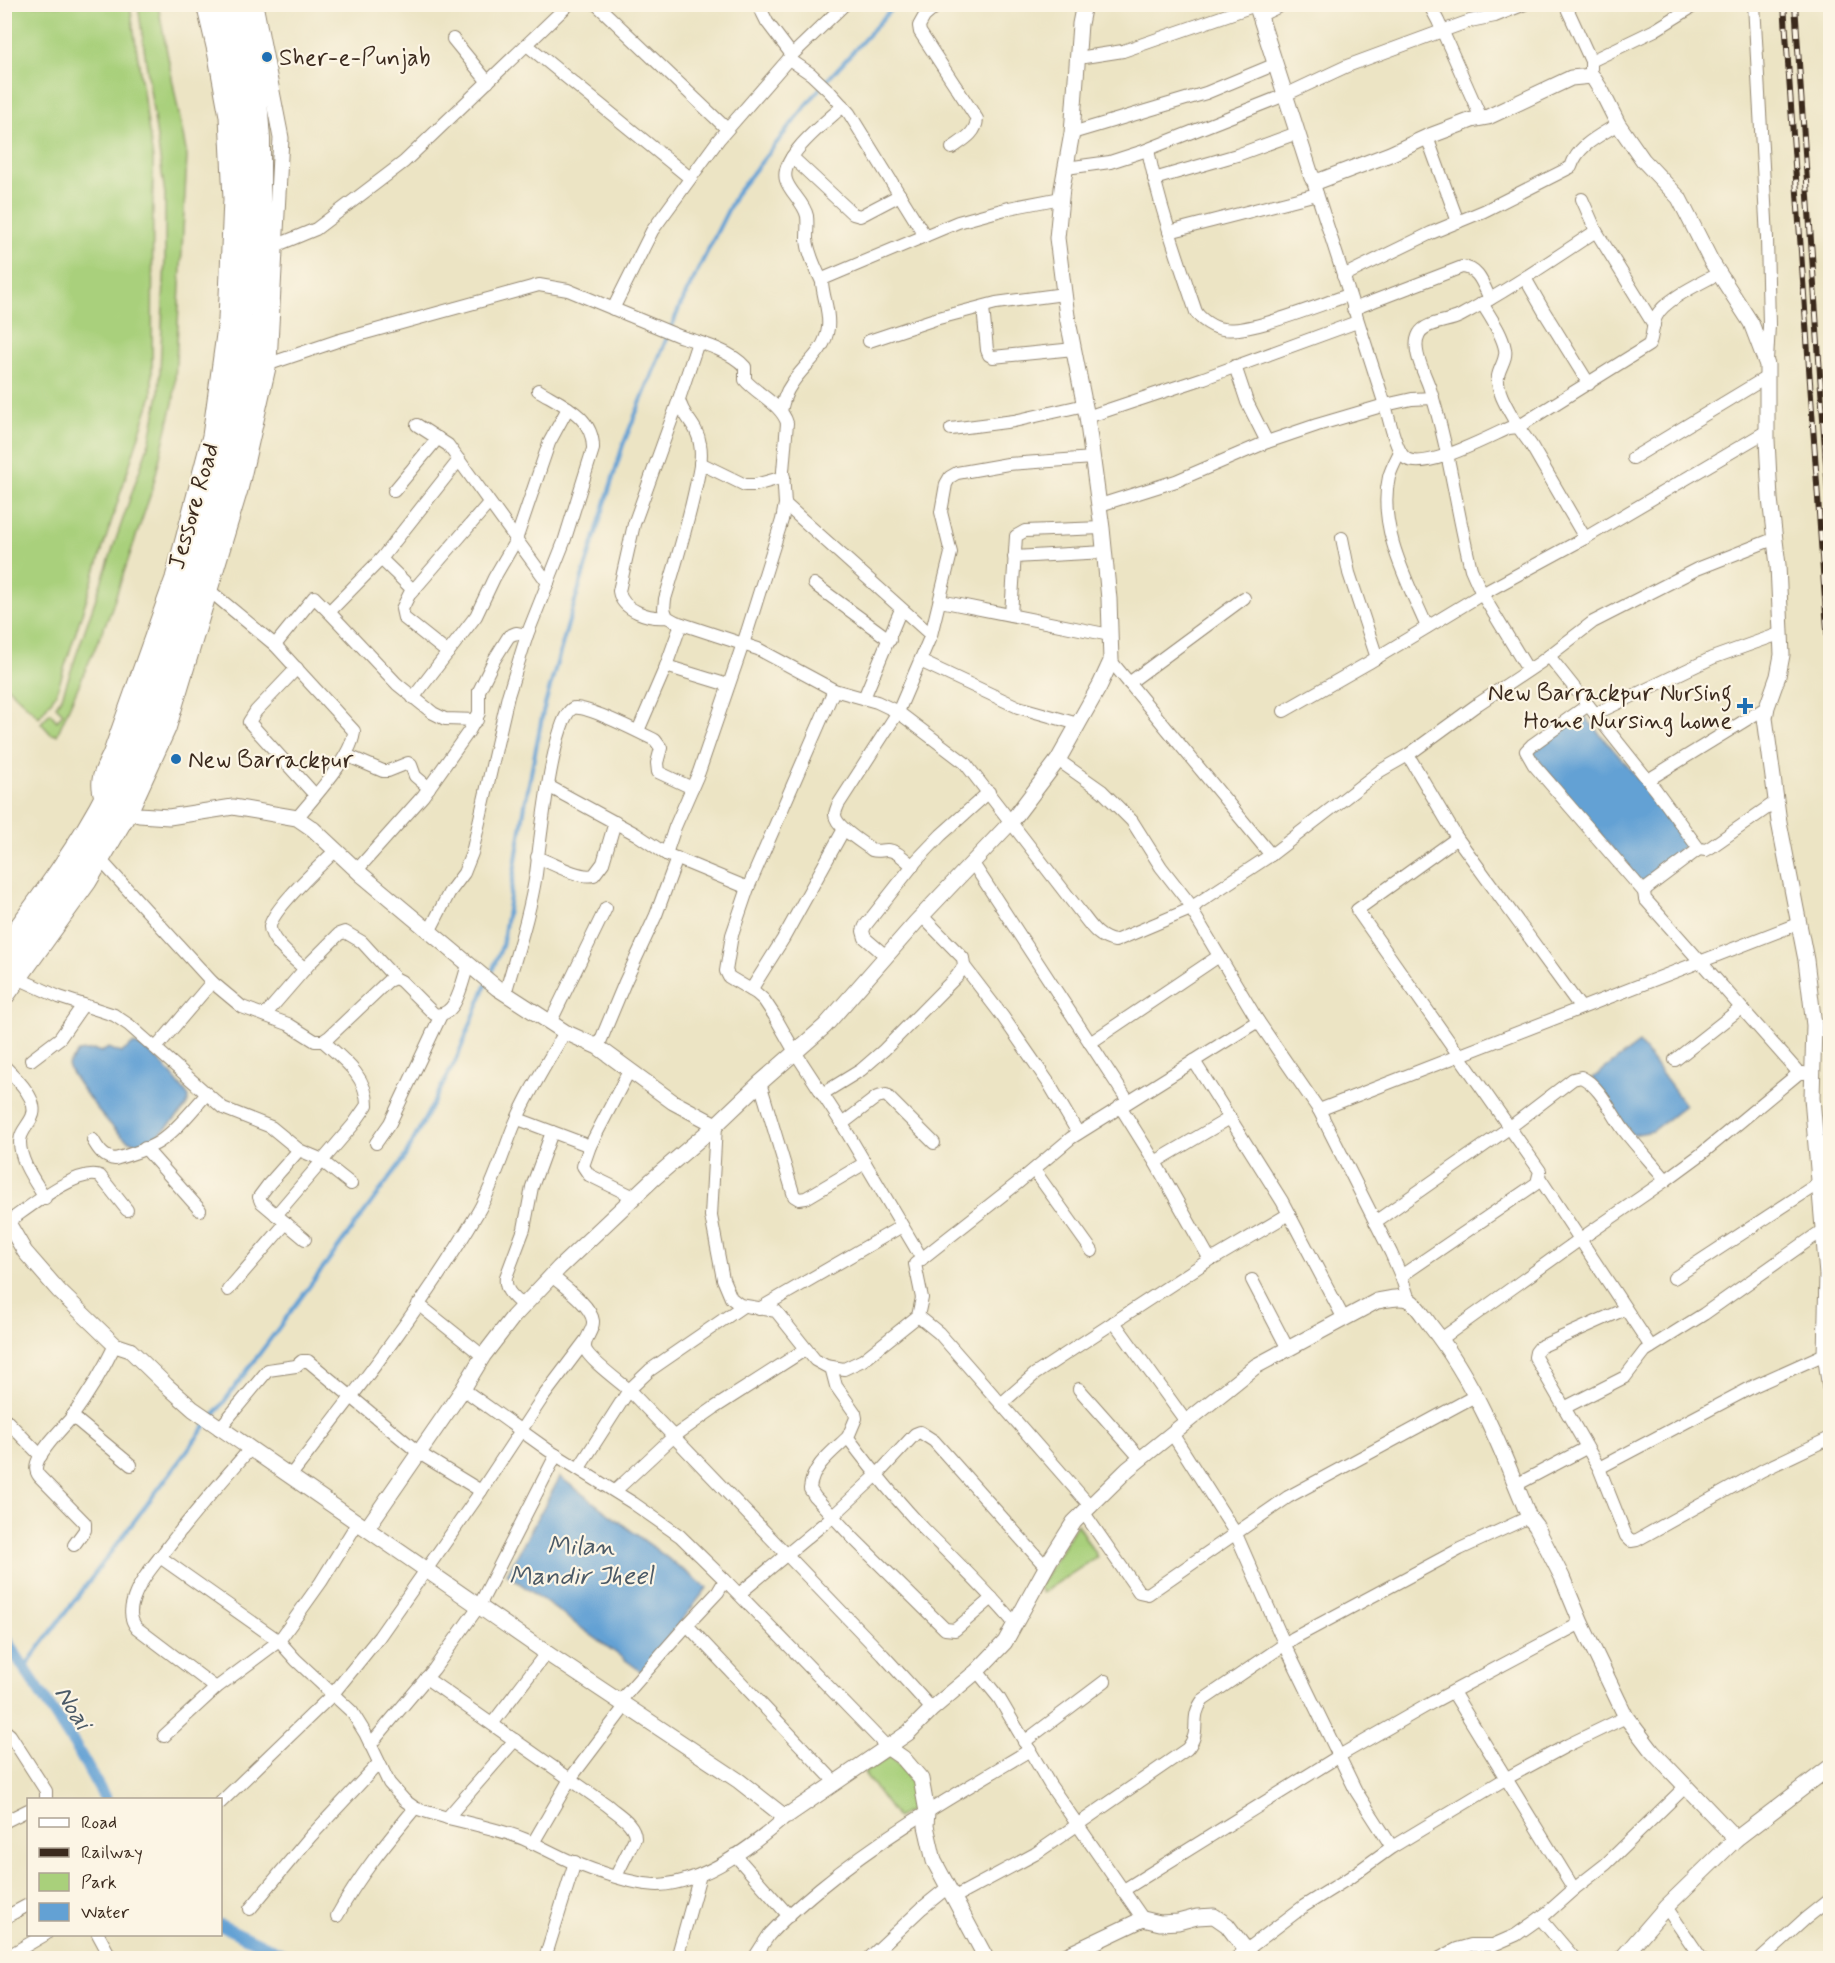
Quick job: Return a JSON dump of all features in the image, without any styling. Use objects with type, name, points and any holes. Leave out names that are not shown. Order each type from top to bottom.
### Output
[{"type":"highway","points":[[4,948],[77,846],[103,800],[136,724],[222,443],[252,245],[240,98],[220,4]]},
{"type":"highway","name":"Jessore Road","points":[[10,976],[97,856],[151,733],[234,457],[247,399],[260,285],[252,245],[260,139],[256,86],[238,4]]},
{"type":"street","points":[[204,4],[227,116],[231,199],[252,245],[269,363],[243,480],[168,729],[130,813],[97,856],[212,982],[243,1007],[288,1024],[315,1041],[330,1038],[388,981],[395,978]]},
{"type":"street","points":[[252,245],[281,138],[255,4]]},
{"type":"street","points":[[252,245],[316,229],[404,162],[569,4]]},
{"type":"street","points":[[596,4],[727,129]]},
{"type":"street","points":[[758,4],[790,57],[843,106],[925,236]]},
{"type":"street","points":[[613,309],[652,231],[727,129],[790,57],[844,4]]},
{"type":"street","points":[[939,4],[924,17],[919,26],[920,32],[977,119],[972,133],[952,148]]},
{"type":"street","points":[[164,1736],[216,1688],[279,1641],[363,1525],[419,1453],[483,1356],[523,1306],[634,1197],[825,1026],[922,916],[1011,822],[1058,760],[1100,685],[1111,661],[1105,552],[1086,411],[1064,294],[1057,238],[1072,133],[1080,24],[1084,4]]},
{"type":"street","points":[[1078,58],[1123,51],[1257,8],[1284,4]]},
{"type":"street","points":[[1429,4],[1481,118]]},
{"type":"street","points":[[1066,168],[1110,162],[1148,150],[1285,95],[1347,66],[1442,30],[1495,16],[1525,4]]},
{"type":"street","points":[[1565,4],[1591,69],[1618,124],[1642,160],[1679,198],[1719,273],[1751,323],[1767,371]]},
{"type":"street","points":[[1312,178],[1319,181],[1427,137],[1506,109],[1591,69],[1697,4]]},
{"type":"street","points":[[1754,4],[1767,260],[1769,325],[1767,431],[1770,499],[1776,538],[1782,633],[1782,655],[1766,718],[1779,822],[1800,923],[1814,1025],[1805,1073],[1812,1098],[1827,1275],[1825,1354],[1830,1388]]},
{"type":"street","points":[[1257,8],[1384,405],[1400,452],[1406,460],[1416,462],[1448,456],[1509,428],[1518,428],[1649,345],[1654,335],[1656,316],[1663,306],[1719,273]]},
{"type":"street","points":[[453,39],[488,82]]},
{"type":"street","points":[[527,45],[690,178]]},
{"type":"street","points":[[1072,133],[1206,93],[1275,64]]},
{"type":"street","points":[[781,411],[786,392],[814,360],[822,346],[828,330],[829,313],[822,282],[812,260],[807,240],[806,214],[786,181],[786,170],[792,157],[802,145],[843,106]]},
{"type":"street","points":[[1343,276],[1571,167],[1574,158],[1587,143],[1618,124]]},
{"type":"street","points":[[1154,179],[1237,155],[1297,133]]},
{"type":"street","points":[[1427,137],[1458,222]]},
{"type":"street","points":[[1148,150],[1169,232],[1200,318],[1221,329],[1231,330],[1259,325],[1349,295]]},
{"type":"street","points":[[792,157],[853,214],[860,216],[900,195]]},
{"type":"street","points":[[1169,232],[1317,194]]},
{"type":"street","points":[[822,282],[832,274],[958,222],[1009,207],[1061,198]]},
{"type":"street","points":[[1582,199],[1596,231],[1654,325]]},
{"type":"street","points":[[1528,670],[1482,594],[1471,569],[1448,456],[1433,398],[1418,355],[1417,340],[1420,331],[1426,327],[1457,317],[1486,301],[1596,231]]},
{"type":"street","points":[[1353,309],[1462,267],[1471,268],[1476,272],[1506,351],[1498,378],[1500,391],[1518,428],[1531,445],[1585,538]]},
{"type":"street","points":[[1525,278],[1589,384]]},
{"type":"street","points":[[250,372],[269,363],[340,340],[539,285],[568,290],[698,342],[741,362],[745,367],[745,380],[781,411],[787,423],[785,504],[782,520],[747,632],[692,788],[675,827],[671,856],[656,915],[598,1047]]},
{"type":"street","points":[[869,341],[935,319],[983,307],[1064,294]]},
{"type":"street","points":[[983,307],[987,350],[993,357],[1074,349]]},
{"type":"street","points":[[951,429],[1086,411],[1235,366],[1357,322]]},
{"type":"street","points":[[698,342],[634,524],[619,591],[620,597],[636,611],[651,618],[667,617],[681,624],[758,649],[834,690],[877,702],[898,712],[965,763],[1098,935],[1107,940],[1115,941],[1193,908],[1271,855],[1380,771],[1408,755],[1549,656],[1593,622],[1697,569],[1776,538]]},
{"type":"street","points":[[1235,366],[1247,402],[1267,442]]},
{"type":"street","points":[[1633,458],[1767,371]]},
{"type":"street","points":[[429,932],[449,893],[464,873],[472,853],[508,696],[527,636],[564,542],[593,449],[589,428],[580,416],[538,390]]},
{"type":"street","points":[[1100,505],[1176,481],[1267,442],[1384,405],[1412,399],[1433,398]]},
{"type":"street","points":[[667,617],[664,609],[665,599],[687,529],[701,448],[699,435],[680,407],[679,399]]},
{"type":"street","points":[[413,698],[476,616],[516,540],[549,443],[568,408]]},
{"type":"street","points":[[417,425],[448,445],[548,583]]},
{"type":"street","points":[[1284,711],[1482,594],[1585,538],[1767,431]]},
{"type":"street","points":[[394,490],[438,438]]},
{"type":"street","points":[[1400,452],[1389,474],[1386,490],[1387,516],[1397,556],[1427,627]]},
{"type":"street","points":[[913,866],[890,849],[876,852],[872,850],[837,822],[835,811],[898,712],[931,635],[951,553],[941,512],[946,484],[950,477],[957,473],[1008,464],[1093,458]]},
{"type":"street","points":[[329,612],[381,559],[459,460]]},
{"type":"street","points":[[700,463],[745,485],[755,485],[784,477]]},
{"type":"street","points":[[448,653],[411,623],[402,613],[402,609],[411,593],[489,503]]},
{"type":"street","points":[[785,504],[931,635]]},
{"type":"street","points":[[1011,615],[1016,536],[1020,533],[1102,528]]},
{"type":"street","points":[[1342,538],[1349,573],[1377,658]]},
{"type":"street","points":[[1014,557],[1105,552]]},
{"type":"street","points":[[381,559],[408,583],[412,589],[411,593]]},
{"type":"street","points":[[814,584],[890,640]]},
{"type":"street","points":[[210,591],[275,645],[354,731],[346,755],[297,818]]},
{"type":"street","points":[[275,645],[314,597],[413,698],[445,719],[477,720]]},
{"type":"street","points":[[1129,683],[1244,598]]},
{"type":"street","points":[[940,601],[1110,634]]},
{"type":"street","points":[[864,698],[901,609]]},
{"type":"street","points":[[638,731],[681,624]]},
{"type":"street","points":[[1782,633],[1712,658],[1592,710],[1532,745],[1526,752],[1534,765],[1644,892],[1645,899],[1741,1008],[1805,1073]]},
{"type":"street","points":[[357,870],[429,788],[477,720],[479,691],[494,660],[512,634],[527,636]]},
{"type":"street","points":[[1549,656],[1648,780],[1699,849]]},
{"type":"street","points":[[920,661],[1018,707],[1078,724]]},
{"type":"street","points":[[1111,661],[1271,855]]},
{"type":"street","points":[[666,666],[728,685]]},
{"type":"street","points":[[297,668],[256,711],[249,722],[315,795]]},
{"type":"street","points":[[834,690],[748,888],[732,935],[726,971],[729,977],[764,1000],[842,1124],[922,1259]]},
{"type":"street","points":[[501,991],[524,926],[536,874],[548,786],[564,720],[569,710],[576,707],[589,711],[638,731],[660,744],[658,772],[692,788]]},
{"type":"street","points":[[1648,780],[1767,707]]},
{"type":"street","points":[[346,755],[383,771],[408,763],[416,776],[429,788]]},
{"type":"street","points":[[1408,755],[1457,838],[1581,1008]]},
{"type":"street","points":[[1058,760],[1102,791],[1132,821],[1161,867],[1193,908],[1194,914],[1258,1021],[1320,1110],[1401,1276],[1409,1300],[1441,1339],[1496,1437],[1529,1517],[1562,1577],[1581,1623],[1626,1717],[1685,1787],[1736,1839]]},
{"type":"street","points":[[548,786],[615,822],[671,856],[748,888]]},
{"type":"street","points":[[886,956],[865,938],[863,932],[913,866],[941,835],[989,792]]},
{"type":"street","points":[[1644,892],[1699,849],[1706,850],[1711,847],[1777,801]]},
{"type":"street","points":[[130,813],[169,817],[233,807],[297,818],[313,829],[472,969],[501,991],[565,1032],[598,1047],[673,1102],[716,1125]]},
{"type":"street","points":[[537,857],[580,874],[594,875],[603,863],[615,822]]},
{"type":"street","points":[[751,990],[783,939],[844,829]]},
{"type":"street","points":[[1401,1276],[1537,1183],[1539,1177],[1539,1171],[1357,910],[1457,838]]},
{"type":"street","points":[[305,969],[280,946],[270,926],[285,902],[336,850]]},
{"type":"street","points":[[972,862],[1090,1043],[1208,1256],[1212,1258]]},
{"type":"street","points":[[550,1023],[606,908]]},
{"type":"street","points":[[922,916],[963,958],[964,966],[1048,1082],[1078,1134]]},
{"type":"street","points":[[1320,1110],[1800,923]]},
{"type":"street","points":[[265,1015],[305,969],[339,934],[345,932],[362,942],[395,978],[401,981],[434,1014],[447,1013],[472,969]]},
{"type":"street","points":[[1090,1043],[1219,956]]},
{"type":"street","points":[[822,1094],[861,1070],[884,1050],[957,976],[964,966]]},
{"type":"street","points":[[4,1000],[10,976],[59,997],[114,1015],[156,1048],[223,1108],[271,1127],[299,1150],[322,1162],[351,1184]]},
{"type":"street","points":[[156,1048],[212,982]]},
{"type":"street","points":[[32,1060],[60,1038],[83,1005]]},
{"type":"street","points":[[1675,1060],[1741,1008]]},
{"type":"street","points":[[376,1143],[390,1123],[441,1015]]},
{"type":"street","points":[[716,1125],[711,1216],[723,1279],[731,1298],[743,1306],[776,1311],[815,1360],[831,1367],[844,1369],[863,1360],[918,1316],[922,1298],[915,1264],[1078,1134],[1258,1021]]},
{"type":"street","points":[[291,1475],[438,1277],[480,1209],[518,1119],[565,1032]]},
{"type":"street","points":[[228,1290],[322,1162],[364,1112],[367,1101],[358,1074],[323,1041]]},
{"type":"street","points":[[1194,1061],[1288,1214],[1344,1319]]},
{"type":"street","points":[[4,1066],[18,1080],[33,1103],[34,1111],[21,1135],[20,1144],[27,1168],[45,1198]]},
{"type":"street","points":[[628,1071],[590,1146],[585,1161],[585,1171],[634,1197]]},
{"type":"street","points":[[1441,1339],[1666,1180],[1805,1073]]},
{"type":"street","points":[[1375,1221],[1509,1128],[1573,1079],[1581,1077],[1593,1086],[1624,1131],[1666,1180]]},
{"type":"street","points":[[760,1083],[794,1196],[799,1199],[806,1198],[865,1163]]},
{"type":"street","points":[[93,1140],[109,1158],[115,1159],[145,1148],[161,1140],[206,1095]]},
{"type":"street","points":[[842,1124],[877,1096],[886,1095],[933,1143]]},
{"type":"street","points":[[1155,1162],[1230,1118]]},
{"type":"street","points":[[518,1119],[590,1146]]},
{"type":"street","points":[[523,1306],[505,1285],[524,1229],[532,1187],[552,1132]]},
{"type":"street","points":[[145,1148],[200,1210]]},
{"type":"street","points":[[299,1150],[259,1197],[261,1202],[304,1239]]},
{"type":"street","points":[[1034,1170],[1092,1251]]},
{"type":"street","points":[[127,1210],[100,1176],[94,1174],[80,1177],[6,1219],[25,1252],[59,1291],[115,1345],[130,1350],[193,1409],[739,1781],[781,1814],[788,1815]]},
{"type":"street","points":[[1539,1177],[1651,1347]]},
{"type":"street","points":[[1674,1278],[1819,1183]]},
{"type":"street","points":[[1001,1404],[1035,1374],[1212,1258],[1288,1214]]},
{"type":"street","points":[[759,1309],[902,1226]]},
{"type":"street","points":[[1564,1408],[1625,1377],[1637,1360],[1651,1347],[1704,1314],[1823,1230]]},
{"type":"street","points":[[222,1801],[332,1695],[384,1630],[543,1397],[586,1340],[593,1320],[590,1312],[552,1276]]},
{"type":"street","points":[[1252,1280],[1288,1349]]},
{"type":"street","points":[[160,1557],[279,1641],[358,1720],[389,1783],[404,1800],[415,1808],[533,1843],[575,1862],[616,1876],[656,1885],[686,1881],[735,1855],[766,1835],[788,1815],[908,1733],[932,1709],[977,1671],[1005,1642],[1046,1567],[1074,1522],[1128,1469],[1256,1366],[1377,1301],[1396,1298],[1409,1300]]},
{"type":"street","points":[[418,1305],[483,1356]]},
{"type":"street","points":[[579,1468],[629,1390],[650,1370],[743,1306]]},
{"type":"street","points":[[1625,1309],[1540,1347],[1535,1357],[1599,1468],[1626,1536],[1631,1542],[1763,1470],[1830,1438]]},
{"type":"street","points":[[918,1316],[939,1333],[1088,1510],[1139,1592],[1143,1594],[1148,1594],[1288,1497],[1475,1396]]},
{"type":"street","points":[[1114,1322],[1187,1423]]},
{"type":"street","points":[[586,1340],[585,1349],[591,1357],[629,1390],[932,1709]]},
{"type":"street","points":[[74,1545],[86,1526],[36,1471],[36,1464],[104,1368],[115,1345]]},
{"type":"street","points":[[615,1491],[673,1437],[806,1349]]},
{"type":"street","points":[[1599,1468],[1756,1386],[1825,1354]]},
{"type":"street","points":[[219,1428],[268,1370],[296,1366],[302,1361],[308,1362],[419,1453],[481,1491]]},
{"type":"street","points":[[831,1367],[836,1386],[855,1413],[856,1418],[848,1437],[812,1475],[810,1489],[854,1539],[945,1629],[955,1629],[992,1598]]},
{"type":"street","points":[[463,1389],[556,1455],[615,1491],[680,1536],[726,1580],[887,1747],[903,1758],[921,1779],[927,1812],[926,1826],[934,1861],[986,1959]]},
{"type":"street","points":[[1079,1389],[1141,1459]]},
{"type":"street","points":[[72,1416],[131,1465]]},
{"type":"street","points":[[4,1418],[41,1456]]},
{"type":"street","points":[[739,1594],[833,1516],[877,1475],[915,1434],[920,1432],[934,1441],[1046,1567]]},
{"type":"street","points":[[1173,1435],[1236,1534],[1284,1643],[1356,1791],[1392,1847]]},
{"type":"street","points":[[848,1437],[877,1475],[925,1530],[960,1563],[1015,1624]]},
{"type":"street","points":[[1516,1485],[1586,1448]]},
{"type":"street","points":[[216,1688],[137,1628],[132,1622],[131,1614],[134,1598],[147,1574],[190,1517],[250,1449]]},
{"type":"street","points":[[370,1745],[426,1678],[479,1606],[556,1455]]},
{"type":"street","points":[[869,1959],[922,1908],[1035,1854],[1079,1826],[1187,1749],[1196,1732],[1197,1709],[1203,1700],[1284,1643],[1460,1549],[1529,1517]]},
{"type":"street","points":[[533,1843],[570,1779],[623,1703],[726,1580]]},
{"type":"street","points":[[1122,1891],[1339,1756],[1581,1623]]},
{"type":"street","points":[[687,1624],[836,1782]]},
{"type":"street","points":[[492,1724],[547,1652]]},
{"type":"street","points":[[977,1671],[999,1698],[1050,1785],[1143,1919]]},
{"type":"street","points":[[426,1678],[607,1805],[632,1826],[636,1838],[616,1876]]},
{"type":"street","points":[[754,1959],[768,1936],[835,1876],[1027,1746],[1105,1681]]},
{"type":"street","points":[[1453,1692],[1574,1889]]},
{"type":"street","points":[[1061,1959],[1143,1919],[1160,1923],[1214,1916],[1227,1925],[1245,1956],[1304,1906],[1349,1878],[1392,1847],[1505,1779],[1626,1717]]},
{"type":"street","points":[[4,1730],[10,1735],[46,1791],[46,1798]]},
{"type":"street","points":[[447,1818],[515,1740]]},
{"type":"street","points":[[250,1909],[310,1837],[379,1763]]},
{"type":"street","points":[[1622,1959],[1666,1907],[1736,1839],[1830,1767]]},
{"type":"street","points":[[1440,1959],[1457,1949],[1472,1945],[1493,1945],[1516,1935],[1606,1864],[1685,1787]]},
{"type":"street","points":[[338,1916],[348,1896],[375,1857],[415,1808]]},
{"type":"street","points":[[4,1822],[27,1810]]},
{"type":"street","points":[[735,1855],[789,1916]]},
{"type":"street","points":[[545,1959],[575,1862]]},
{"type":"street","points":[[677,1959],[700,1875]]},
{"type":"street","points":[[1762,1959],[1830,1899]]},
{"type":"street","points":[[4,1918],[27,1906]]},
{"type":"street","points":[[1666,1907],[1701,1959]]},
{"type":"street","points":[[1540,1918],[1574,1959]]},
{"type":"street","points":[[5,1959],[44,1936]]},
{"type":"street","points":[[98,1936],[108,1958]]},
{"type":"green space","points":[[4,5],[130,5],[153,159],[152,395],[56,694],[39,717],[4,684]]},
{"type":"green space","points":[[138,5],[158,5],[187,156],[174,399],[152,490],[109,616],[57,735],[51,734],[41,723],[50,713],[57,721],[63,713],[56,706],[62,697],[150,440],[159,394],[165,258],[165,194]]},
{"type":"green space","points":[[1077,1524],[1097,1557],[1042,1593],[1039,1587]]},
{"type":"green space","points":[[890,1756],[908,1775],[918,1806],[897,1818],[864,1773]]},
{"type":"water","points":[[1582,713],[1636,776],[1686,844],[1641,883],[1532,753]]},
{"type":"water","points":[[1639,1043],[1685,1105],[1653,1131],[1632,1135],[1593,1078]]},
{"type":"water","points":[[133,1044],[140,1046],[156,1058],[189,1097],[185,1108],[163,1131],[154,1138],[138,1143],[126,1139],[107,1120],[78,1083],[68,1065],[78,1052],[95,1050],[101,1052],[109,1048],[121,1053]]},
{"type":"water","name":"Milan Mandir Jheel","points":[[560,1477],[707,1588],[642,1672],[507,1574]]},
{"type":"waterway","points":[[490,976],[502,946],[543,712],[623,445],[680,306],[736,194],[821,87],[896,4]]},
{"type":"waterway","points":[[212,1418],[403,1160],[457,1058],[486,985]]},
{"type":"waterway","points":[[24,1668],[207,1424]]},
{"type":"waterway","name":"Noai","points":[[4,1637],[76,1747],[105,1798]]},
{"type":"waterway","name":"Noai","points":[[222,1926],[290,1958]]},
{"type":"railway","points":[[1784,4],[1830,673]]},
{"type":"railway","points":[[1795,4],[1830,522]]},
{"type":"place","name":"Sher-e-Punjab","points":[[267,57]]},
{"type":"place","name":"New Barrackpur Nursing Home Nursing home","points":[[1745,706]]},
{"type":"place","name":"New Barrackpur","points":[[176,759]]}]
